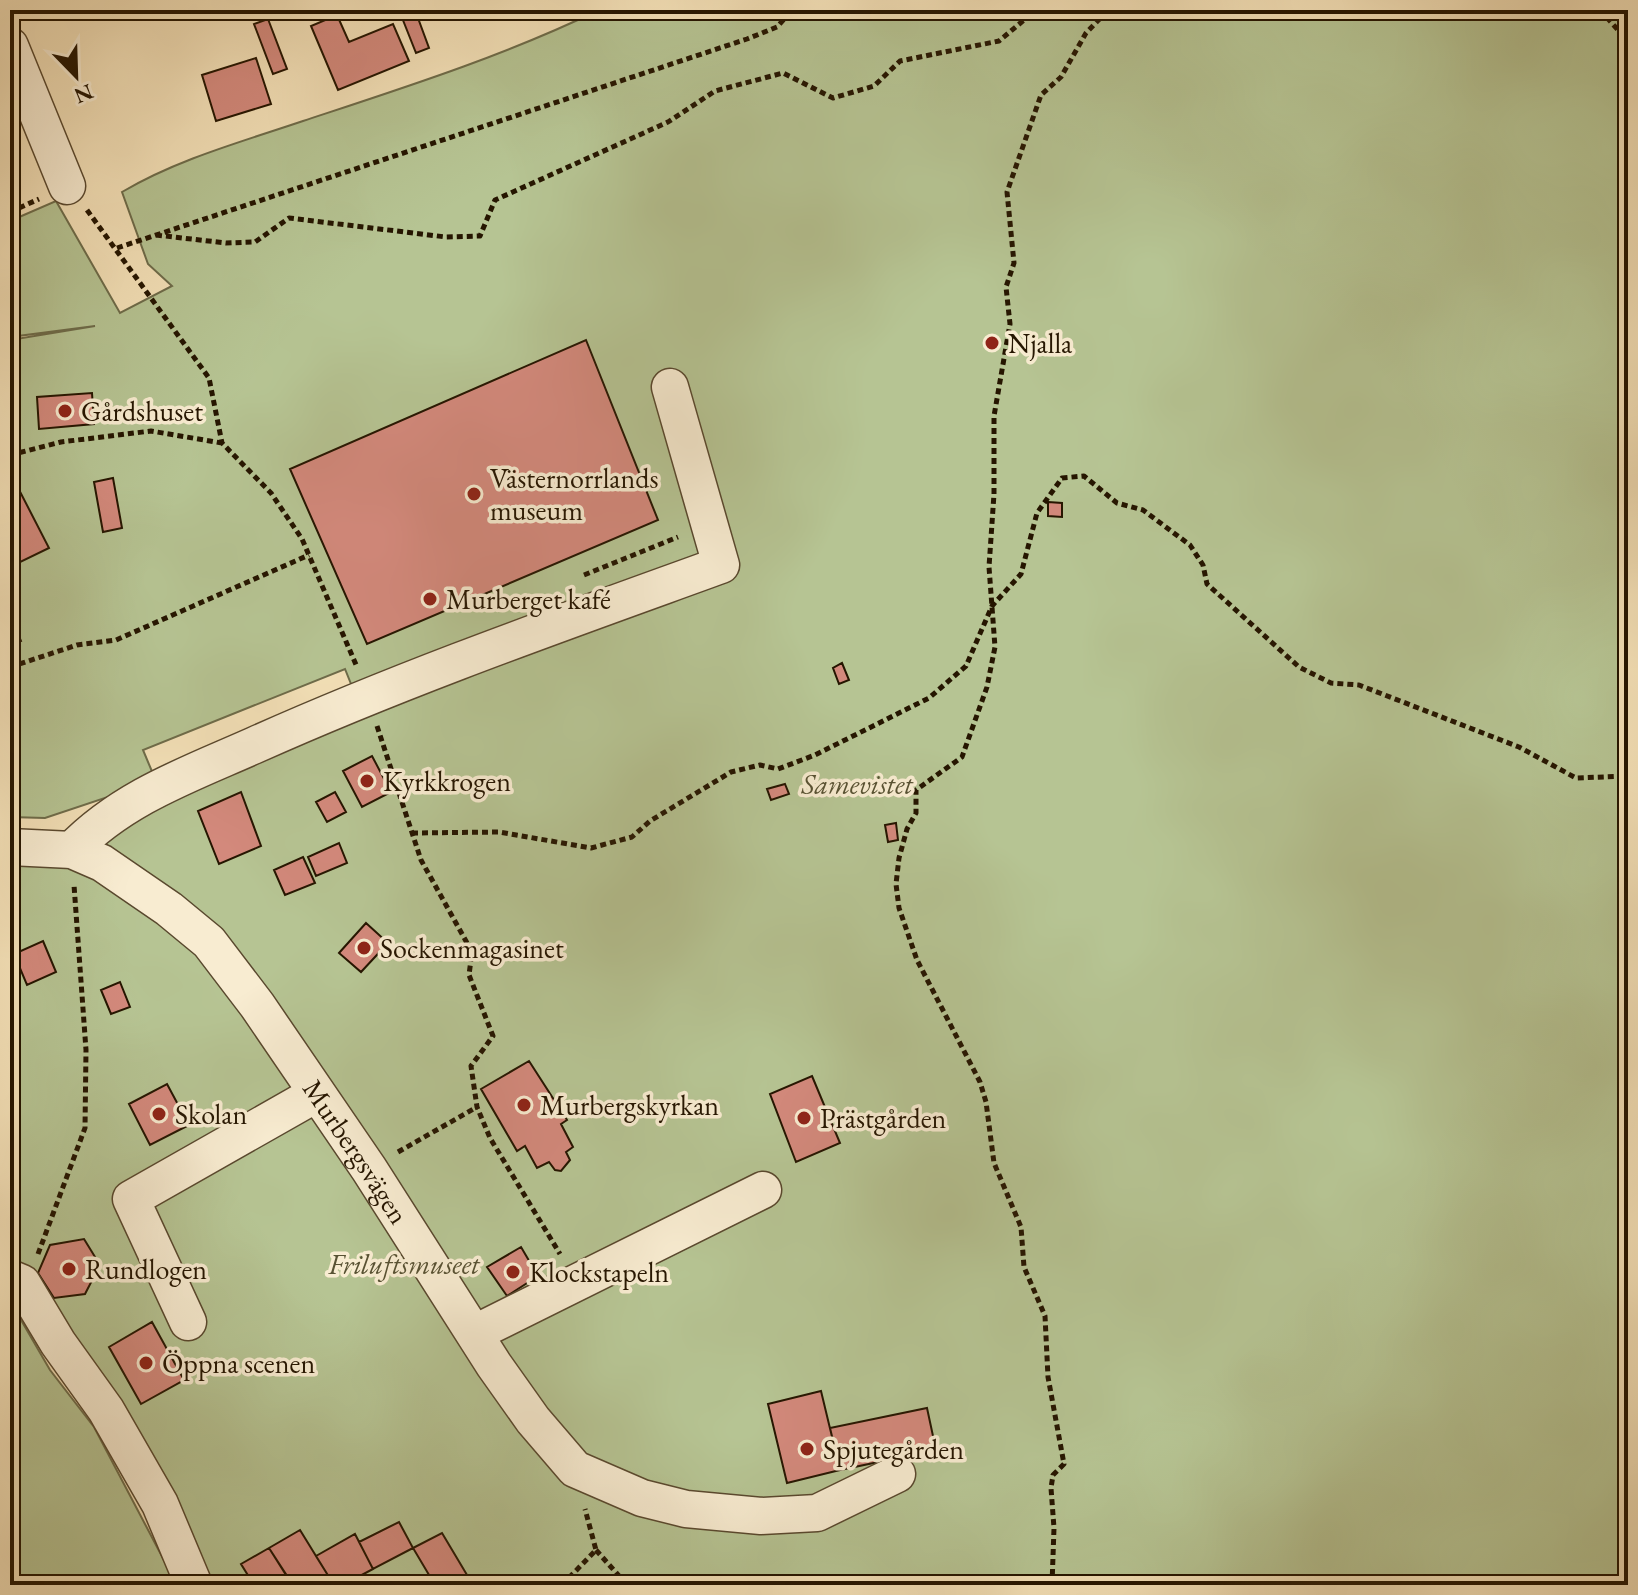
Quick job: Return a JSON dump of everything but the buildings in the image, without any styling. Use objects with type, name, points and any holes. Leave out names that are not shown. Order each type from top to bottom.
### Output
[{"type":"street","points":[[10,46],[67,186]]},
{"type":"street","points":[[72,850],[98,823],[138,797],[375,691],[527,648],[721,565],[670,387]]},
{"type":"street","name":"Murbergsvägen","points":[[10,847],[72,850],[102,863],[209,942],[257,1005],[369,1169],[533,1420],[575,1469],[642,1498],[686,1509],[761,1516],[817,1513],[897,1474]]},
{"type":"street","points":[[188,1322],[131,1199],[316,1094]]},
{"type":"street","points":[[475,1333],[763,1190]]},
{"type":"street","points":[[16,1280],[106,1410],[153,1491],[194,1585]]},
{"type":"path","points":[[117,248],[747,39],[777,27],[792,10]]},
{"type":"path","points":[[156,235],[226,243],[255,242],[289,218],[446,237],[480,236],[495,200],[668,122],[715,91],[783,73],[833,98],[874,86],[900,61],[999,41],[1036,10]]},
{"type":"path","points":[[1052,1585],[1054,1528],[1051,1488],[1053,1475],[1064,1464],[1048,1377],[1045,1316],[1024,1267],[1021,1227],[994,1163],[986,1102],[980,1082],[905,933],[896,884],[907,829],[916,813],[916,790],[962,757],[987,687],[995,647],[989,567],[994,494],[994,416],[1010,324],[1006,287],[1014,263],[1007,192],[1041,95],[1061,77],[1086,33],[1108,10]]},
{"type":"path","points":[[1600,10],[1628,41]]},
{"type":"path","points":[[67,186],[117,248],[156,309],[209,378],[222,443],[271,493],[309,555],[358,668],[375,691],[374,718],[421,860],[472,952],[469,975],[493,1036],[471,1066],[477,1107],[490,1138],[576,1283]]},
{"type":"path","points":[[10,455],[61,442],[151,431],[222,443]]},
{"type":"path","points":[[412,833],[499,832],[591,848],[632,837],[650,821],[731,772],[760,765],[778,769],[815,755],[929,698],[966,666],[992,606],[1021,574],[1037,513],[1062,478],[1084,476],[1117,503],[1143,510],[1190,545],[1203,565],[1207,584],[1299,667],[1331,683],[1359,685],[1519,747],[1576,778],[1628,776]]},
{"type":"path","points":[[10,667],[77,645],[116,640],[309,555]]},
{"type":"path","points":[[16,1280],[46,1239],[63,1181],[85,1128],[86,1050],[72,850]]},
{"type":"path","points":[[369,1169],[477,1107]]},
{"type":"path","points":[[575,1469],[596,1550],[627,1585]]},
{"type":"path","points":[[562,1585],[596,1550]]},
{"type":"green space","points":[[599,10],[1628,10],[1628,1585],[204,1585],[10,1268],[10,870],[51,835],[123,814],[363,714],[345,669],[143,750],[156,781],[45,818],[10,817],[10,340],[95,326],[10,337],[10,221],[56,201],[120,313],[172,286],[148,264],[122,192],[188,161],[453,70]]},
{"type":"green space","points":[[10,1301],[50,1370],[94,1427],[177,1585],[10,1585]]},
{"type":"place","name":"Njalla","points":[[992,343]]},
{"type":"place","name":"Gårdshuset","points":[[65,411]]},
{"type":"place","name":"Västernorrlands museum","points":[[474,494]]},
{"type":"place","name":"Murberget kafé","points":[[430,599]]},
{"type":"place","name":"Kyrkkrogen","points":[[367,781]]},
{"type":"place","name":"Sockenmagasinet","points":[[364,948]]},
{"type":"place","name":"Murbergskyrkan","points":[[524,1105]]},
{"type":"place","name":"Skolan","points":[[159,1114]]},
{"type":"place","name":"Prästgården","points":[[804,1118]]},
{"type":"place","name":"Rundlogen","points":[[69,1269]]},
{"type":"place","name":"Klockstapeln","points":[[513,1272]]},
{"type":"place","name":"Öppna scenen","points":[[146,1363]]},
{"type":"place","name":"Spjutegården","points":[[807,1449]]},
{"type":"park label","name":"Samevistet","points":[[857,784]]},
{"type":"park label","name":"Friluftsmuseet","points":[[404,1264]]}]
